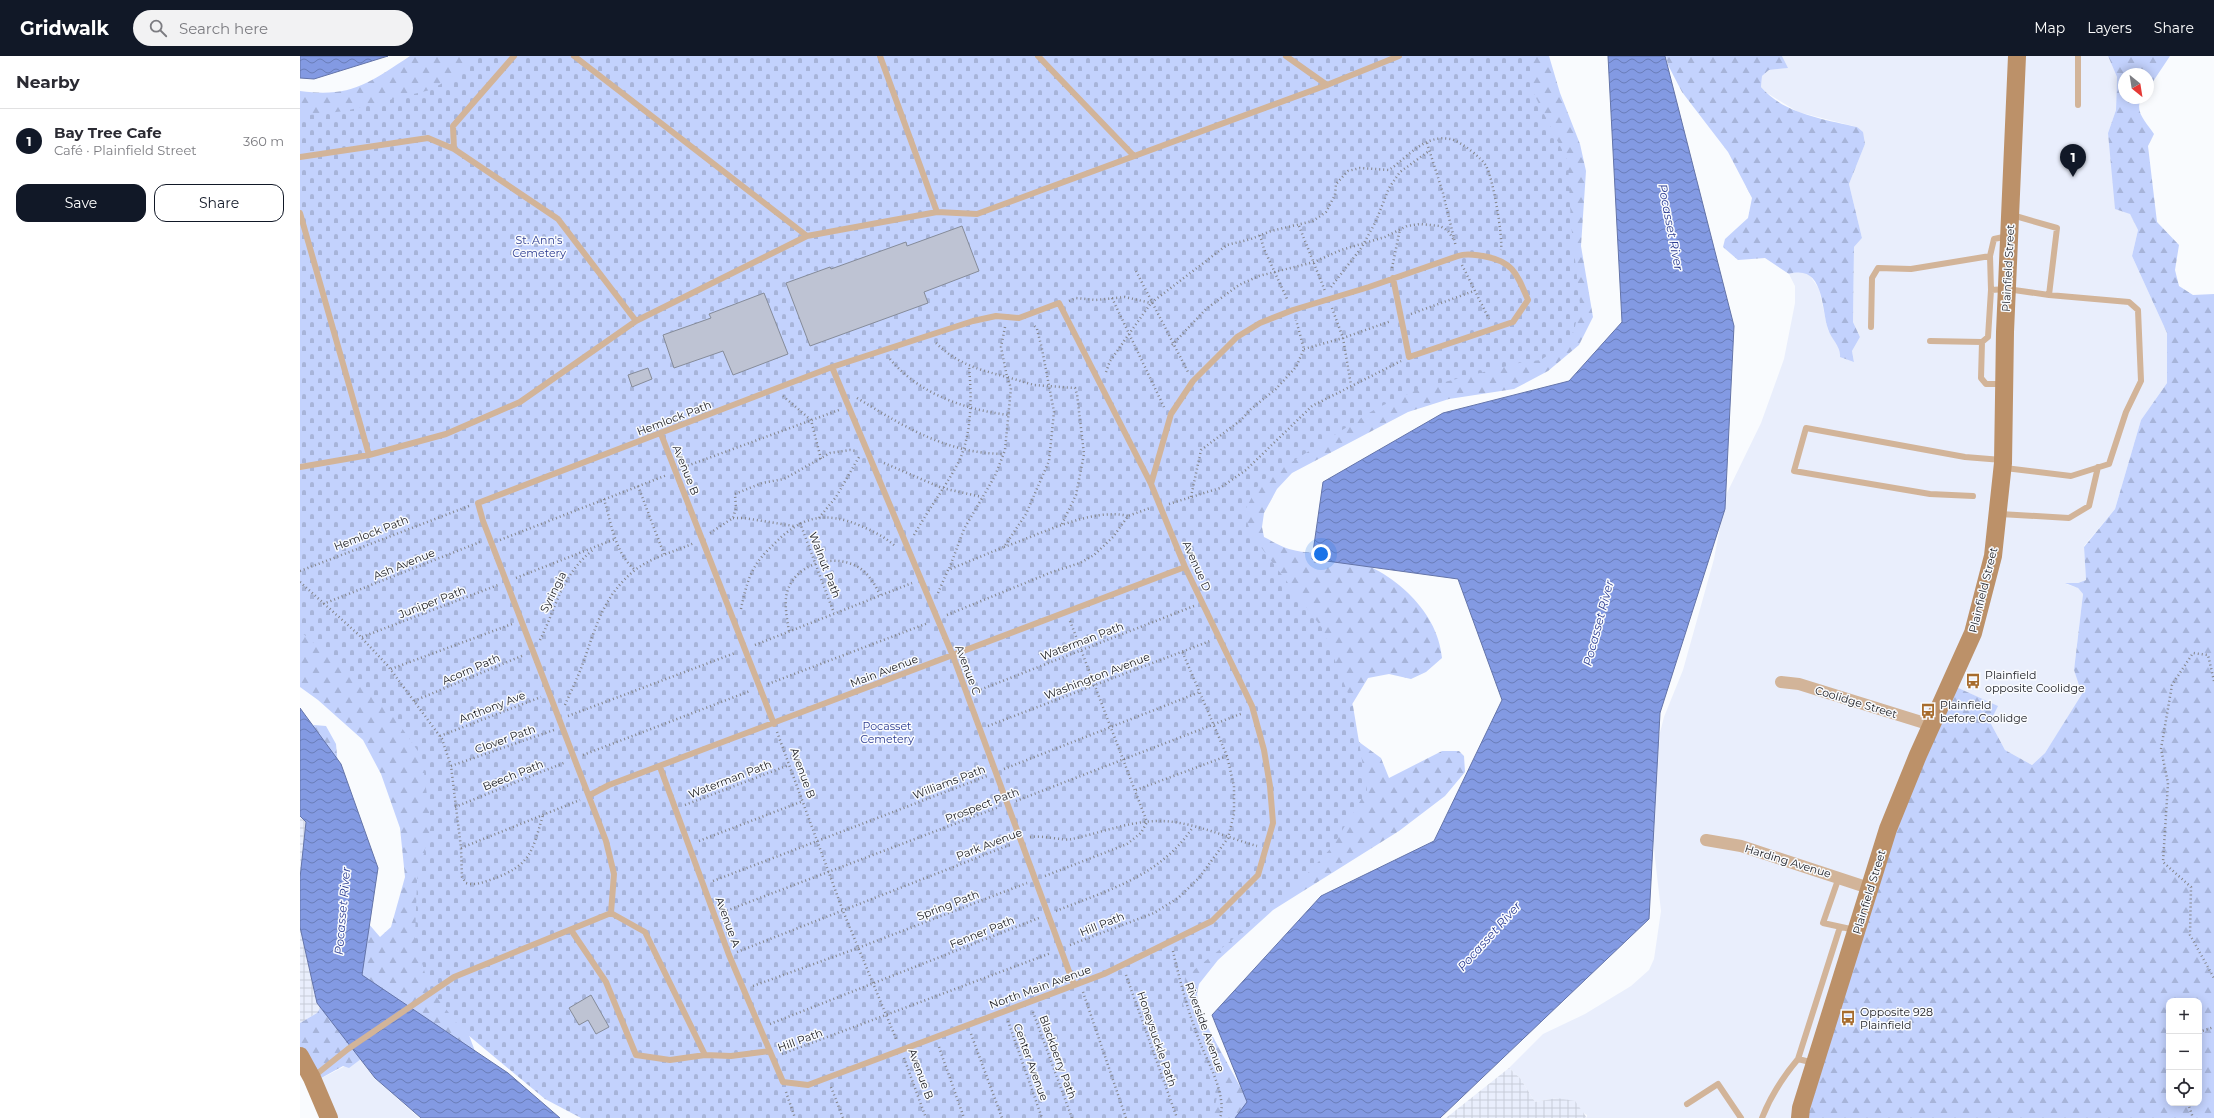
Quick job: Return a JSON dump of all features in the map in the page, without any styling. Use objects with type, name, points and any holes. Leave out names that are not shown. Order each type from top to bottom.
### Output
[{"type":"main road","name":"Plainfield Street","points":[[1800,1118],[1815,1063],[1817,1028],[1848,929],[1869,888],[1897,806],[1931,725],[1973,633],[1993,556],[2003,464],[2004,384],[1999,290],[2010,236],[2017,56]]},
{"type":"main road","points":[[300,1056],[312,1078],[329,1118]]},
{"type":"street","name":"Coolidge Street","points":[[1781,682],[1799,684],[1931,725]]},
{"type":"street","name":"Harding Avenue","points":[[1706,840],[1741,846],[1869,888]]},
{"type":"lane","points":[[454,149],[453,126],[514,56]]},
{"type":"lane","points":[[574,56],[807,236]]},
{"type":"lane","points":[[880,56],[937,212]]},
{"type":"lane","points":[[1038,56],[1134,156]]},
{"type":"lane","points":[[1286,56],[1327,85]]},
{"type":"lane","points":[[300,467],[369,455],[446,434],[520,402],[636,321],[807,236],[937,212],[977,214],[1327,85],[1400,56]]},
{"type":"lane","points":[[2078,56],[2078,105]]},
{"type":"lane","points":[[300,157],[428,138],[454,149],[558,219],[636,321]]},
{"type":"lane","points":[[300,213],[369,455]]},
{"type":"lane","points":[[2011,215],[2057,228],[2049,295]]},
{"type":"lane","points":[[1930,341],[1982,342],[1988,337],[1999,290],[1990,256],[1994,239],[2010,236]]},
{"type":"lane","points":[[1151,484],[1169,418],[1193,382],[1237,337],[1260,323],[1293,310],[1466,253],[1500,259],[1517,275],[1528,300],[1513,322],[1409,357],[1393,278]]},
{"type":"lane","points":[[1871,327],[1872,278],[1878,268],[1911,269],[1990,256]]},
{"type":"lane","points":[[1973,496],[1930,494],[1794,471],[1806,428],[2039,472],[2071,476],[2109,464],[2126,412],[2141,381],[2138,310],[2129,302],[1999,290]]},
{"type":"lane","name":"Hemlock Path","points":[[478,503],[832,368],[930,335],[996,316],[1019,318],[1059,303]]},
{"type":"lane","name":"Avenue D","points":[[1059,303],[1151,484],[1185,567],[1253,708],[1264,750],[1270,786],[1272,823],[1265,849]]},
{"type":"lane","points":[[1982,342],[1981,378],[1986,384],[2004,384]]},
{"type":"lane","name":"Avenue C","points":[[832,368],[952,656],[1060,949],[1077,984]]},
{"type":"lane","name":"Avenue B","points":[[661,434],[774,724]]},
{"type":"lane","points":[[1998,514],[2069,518],[2089,506],[2098,467]]},
{"type":"lane","points":[[478,503],[490,538],[576,758],[606,841],[614,874],[611,913]]},
{"type":"lane","name":"Main Avenue","points":[[590,796],[609,785],[774,724],[1185,567]]},
{"type":"lane","name":"Avenue A","points":[[660,767],[729,955],[782,1082]]},
{"type":"lane","name":"North Main Avenue","points":[[782,1082],[808,1085],[1077,984],[1122,965],[1170,942],[1212,921],[1258,875],[1265,849]]},
{"type":"lane","points":[[1839,877],[1823,923],[1848,929]]},
{"type":"lane","points":[[312,1078],[341,1055],[454,977],[611,913]]},
{"type":"lane","points":[[611,913],[645,932],[705,1056]]},
{"type":"lane","points":[[571,930],[606,982],[636,1055],[670,1060],[705,1056],[731,1056],[770,1051]]},
{"type":"lane","points":[[1762,1118],[1782,1077],[1798,1059],[1817,1028]]},
{"type":"lane","points":[[1798,1059],[1815,1063]]},
{"type":"lane","points":[[1687,1104],[1718,1084],[1741,1118]]},
{"type":"path","points":[[1103,389],[1110,361],[1151,303],[1227,245],[1313,221],[1326,212],[1335,194],[1336,184],[1348,171],[1360,168],[1389,170],[1415,148],[1427,142],[1450,139],[1476,154],[1487,167],[1499,220],[1502,244],[1500,259]]},
{"type":"path","points":[[1427,142],[1443,193],[1458,256],[1474,291],[1489,316],[1491,330]]},
{"type":"path","points":[[1326,293],[1363,245],[1376,221],[1389,188],[1400,172],[1429,151]]},
{"type":"path","points":[[1172,345],[1206,309],[1239,285],[1259,276],[1314,262],[1341,250],[1363,245],[1400,229],[1420,224],[1440,226],[1448,231],[1454,240]]},
{"type":"path","points":[[1393,278],[1392,266],[1400,229]]},
{"type":"path","points":[[1190,497],[1200,450],[1236,424],[1276,389],[1296,367],[1304,349],[1293,310],[1274,272],[1260,235]]},
{"type":"path","points":[[1136,271],[1172,345],[1193,382]]},
{"type":"path","points":[[1304,349],[1344,338],[1474,291]]},
{"type":"path","points":[[1059,303],[1076,298],[1125,297],[1151,303]]},
{"type":"path","points":[[1112,298],[1169,418]]},
{"type":"path","points":[[932,608],[964,529],[995,476],[1003,454],[1011,388],[1002,359],[1001,338],[1003,329],[1019,318],[1030,320],[1037,329],[1054,412],[1049,461],[1026,514],[1004,547]]},
{"type":"path","points":[[930,335],[937,344],[954,359],[969,367],[1034,385],[1075,388],[1084,454],[1076,495],[1061,526]]},
{"type":"path","points":[[885,350],[891,360],[934,394],[949,401],[970,407],[1009,414]]},
{"type":"path","points":[[948,570],[1061,526],[1104,513],[1128,516],[1145,509],[1160,507],[1220,488],[1246,470],[1312,406],[1409,357]]},
{"type":"path","points":[[906,548],[957,466],[968,429],[970,407],[969,367]]},
{"type":"path","points":[[839,387],[909,430],[962,449],[984,453],[1003,454]]},
{"type":"path","points":[[780,388],[784,399],[800,409],[811,420],[821,459]]},
{"type":"path","points":[[733,518],[736,508],[735,494],[762,483],[784,478],[830,453],[850,450],[861,453],[836,497],[819,518]]},
{"type":"path","points":[[867,454],[918,479],[942,488],[982,497]]},
{"type":"path","points":[[638,486],[664,554]]},
{"type":"path","points":[[604,499],[616,540],[627,564],[635,570]]},
{"type":"path","name":"Hemlock Path","points":[[300,571],[478,503]]},
{"type":"path","name":"Beech Path","points":[[456,807],[576,758],[937,620],[1052,572],[1080,563],[1094,555],[1113,537],[1128,516]]},
{"type":"path","points":[[740,613],[747,584],[754,568],[764,554],[793,526],[800,523],[819,518],[834,517],[853,522],[889,540],[899,550]]},
{"type":"path","points":[[560,719],[599,617],[608,601],[635,570],[664,554],[702,539],[733,518],[744,518],[793,526]]},
{"type":"path","name":"Walnut Path","points":[[800,523],[834,613]]},
{"type":"path","name":"Ash Avenue","points":[[323,604],[490,538]]},
{"type":"path","name":"Juniper Path","points":[[362,637],[616,540]]},
{"type":"path","name":"Syringia","points":[[534,651],[546,628],[553,606],[566,582],[585,556],[597,547]]},
{"type":"path","points":[[789,631],[786,597],[790,587],[800,573],[816,563],[827,560],[845,561],[859,567],[871,579],[880,595]]},
{"type":"path","points":[[300,582],[362,637],[391,669],[440,736],[451,766],[461,848],[462,878],[466,884],[472,885],[501,876],[523,864],[529,857],[543,815]]},
{"type":"path","name":"Waterman Path","points":[[967,695],[1203,602]]},
{"type":"path","points":[[1066,612],[1136,790],[1139,803],[1147,822]]},
{"type":"path","points":[[391,669],[522,620]]},
{"type":"path","name":"Washington Avenue","points":[[980,730],[1219,637]]},
{"type":"path","name":"Acorn Path","points":[[414,701],[534,651]]},
{"type":"path","name":"Hill Path","points":[[773,1058],[887,1016],[1154,912],[1178,898],[1199,878],[1228,838],[1234,814],[1234,786],[1227,756],[1215,725],[1182,652]]},
{"type":"path","points":[[2214,681],[2208,655],[2193,653],[2172,685],[2161,749],[2168,783],[2163,862],[2191,886],[2190,935],[2214,978]]},
{"type":"path","name":"Williams Path","points":[[703,884],[818,842],[1200,692]]},
{"type":"path","name":"Anthony Ave","points":[[440,736],[550,693]]},
{"type":"path","name":"Prospect Path","points":[[715,915],[1215,725],[1253,708]]},
{"type":"path","name":"Avenue B","points":[[774,724],[843,911],[901,1050],[926,1118]]},
{"type":"path","name":"Clover Path","points":[[451,766],[563,726]]},
{"type":"path","points":[[1136,790],[1227,756]]},
{"type":"path","name":"Waterman Path","points":[[675,808],[789,765]]},
{"type":"path","points":[[461,848],[590,796]]},
{"type":"path","points":[[689,845],[803,801]]},
{"type":"path","name":"Park Avenue","points":[[729,955],[1021,840],[1043,835],[1070,839],[1147,822],[1179,822],[1265,849]]},
{"type":"path","name":"Spring Path","points":[[744,989],[858,948],[1127,844],[1142,834],[1147,822]]},
{"type":"path","name":"Fenner Path","points":[[760,1028],[1127,883],[1159,864],[1182,844],[1193,827]]},
{"type":"path","name":"Riverside Avenue","points":[[1170,942],[1180,980],[1201,1045],[1212,1067],[1222,1109],[1220,1118]]},
{"type":"path","name":"Honeysuckle Path","points":[[1122,965],[1177,1118]]},
{"type":"path","points":[[1077,984],[1126,1118]]},
{"type":"path","name":"Blackberry Path","points":[[1029,1002],[1072,1118]]},
{"type":"path","name":"Center Avenue","points":[[1004,1011],[1042,1118]]},
{"type":"path","points":[[967,1025],[1002,1118]]},
{"type":"path","points":[[2202,1031],[2214,1027]]},
{"type":"path","points":[[935,1037],[964,1118]]},
{"type":"path","points":[[828,1077],[843,1118]]},
{"type":"path","points":[[782,1082],[795,1118]]},
{"type":"path","points":[[2189,1106],[2193,1118]]},
{"type":"shaded area","points":[[1782,56],[2108,56],[2117,77],[2116,110],[2108,133],[2130,214],[2138,230],[2132,256],[2167,333],[2167,383],[2141,420],[2115,509],[2084,546],[2086,580],[2078,583],[2066,584],[2078,588],[2083,594],[2074,670],[2083,694],[2045,753],[2032,765],[2005,750],[1990,722],[1997,706],[1954,686],[1801,1118],[1587,1118],[1587,1115],[1557,1098],[1535,1102],[1520,1078],[1509,1068],[1543,1034],[1585,1014],[1631,986],[1649,970],[1654,959],[1661,911],[1650,814],[1653,760],[1664,717],[1683,670],[1714,559],[1726,495],[1761,423],[1784,359],[1795,303],[1795,286],[1789,274],[1799,271],[1809,274],[1819,289],[1828,330],[1841,351],[1854,361],[1852,351],[1860,337],[1853,322],[1854,247],[1862,238],[1849,184],[1865,144],[1857,127],[1798,112],[1767,93],[1761,87],[1762,76],[1769,70],[1787,68]]},
{"type":"shaded area","points":[[300,811],[314,831],[322,1005],[317,1013],[300,1023]]},
{"type":"shaded area","points":[[365,1056],[384,1086],[419,1118],[328,1118],[314,1082]]},
{"type":"shaded area","points":[[1509,1068],[1520,1078],[1535,1102],[1557,1098],[1575,1101],[1587,1118],[1446,1118]]},
{"type":"green space","points":[[410,56],[496,56],[492,62],[300,156],[300,91],[318,93],[333,92],[359,86],[383,74]]},
{"type":"green space","name":"Pocasset Cemetery","points":[[475,56],[1530,56],[1531,88],[1568,162],[1571,224],[1580,304],[1574,331],[1562,345],[1541,360],[1523,362],[1421,388],[1377,408],[1260,482],[1244,512],[1251,534],[1322,628],[1353,706],[1367,790],[1332,847],[1284,899],[1185,977],[1183,1004],[1217,1097],[1212,1118],[581,1118],[545,1099],[462,1030],[429,987],[415,939],[417,880],[431,826],[422,757],[388,708],[300,631],[300,116],[345,111],[430,90],[457,75]]},
{"type":"green space","points":[[1514,56],[1549,56],[1560,93],[1580,144],[1586,171],[1581,246],[1593,317],[1579,345],[1548,371],[1514,389],[1449,399],[1408,412],[1292,473],[1277,489],[1264,513],[1262,527],[1264,537],[1286,548],[1301,552],[1340,556],[1358,561],[1375,569],[1392,579],[1420,606],[1431,622],[1438,640],[1442,658],[1426,672],[1411,679],[1389,674],[1368,678],[1345,716],[1344,731],[1381,758],[1389,778],[1442,751],[1459,751],[1464,756],[1465,772],[1445,796],[1399,831],[1273,910],[1218,960],[1199,984],[1197,994],[1201,1015],[1248,1101],[1245,1118],[1122,1118],[1225,518]]},
{"type":"green space","points":[[1666,56],[1782,56],[1788,68],[1769,70],[1762,76],[1761,87],[1770,96],[1781,104],[1805,114],[1857,127],[1863,132],[1865,144],[1849,184],[1862,238],[1854,247],[1853,322],[1860,337],[1852,351],[1854,362],[1840,357],[1839,349],[1829,333],[1819,290],[1815,281],[1809,275],[1800,273],[1789,274],[1765,258],[1738,260],[1723,247],[1725,239],[1748,218],[1752,198],[1728,152],[1682,92],[1668,65]]},
{"type":"green space","points":[[2108,56],[2170,56],[2154,80],[2154,68],[2118,68],[2118,104],[2140,104],[2139,108],[2142,117],[2154,134],[2148,146],[2157,222],[2179,245],[2175,270],[2179,286],[2193,295],[2214,294],[2214,1118],[1801,1118],[1872,879],[1954,686],[1998,706],[1990,722],[2005,750],[2032,765],[2045,753],[2082,694],[2074,670],[2083,594],[2078,588],[2065,583],[2078,583],[2086,580],[2084,547],[2115,509],[2141,420],[2167,383],[2167,333],[2132,256],[2138,230],[2130,214],[2115,209],[2108,133],[2116,110],[2117,77]]},
{"type":"green space","points":[[300,608],[335,639],[424,751],[467,1030],[481,1067],[365,1056],[349,1068],[343,1066],[314,1082],[300,1057],[300,1023],[317,1013],[322,1005],[314,831],[300,811],[305,734],[314,725],[326,726],[336,744],[350,902],[380,937],[391,927],[405,877],[400,828],[381,774],[363,740],[318,700],[300,687]]},
{"type":"water","points":[[300,56],[388,56],[314,79],[300,78]]},
{"type":"water","name":"Pocasset River","points":[[1608,56],[1665,56],[1734,326],[1725,509],[1660,713],[1649,919],[1440,1118],[1235,1118],[1247,1102],[1212,1015],[1321,896],[1434,841],[1502,700],[1458,579],[1312,559],[1323,482],[1443,413],[1569,381],[1622,322]]},
{"type":"water","name":"Pocasset River","points":[[300,708],[341,764],[378,868],[362,975],[508,1073],[560,1118],[421,1118],[375,1078],[317,1003],[300,927],[300,878],[306,822],[300,816]]},
{"type":"building","points":[[962,226],[979,271],[924,292],[928,303],[810,346],[786,283],[830,267],[831,269],[906,242],[907,246]]},
{"type":"building","points":[[764,293],[788,354],[733,375],[723,351],[674,368],[663,335],[711,318],[709,314]]},
{"type":"building","points":[[648,368],[652,379],[632,387],[628,375]]},
{"type":"building","points":[[591,995],[609,1027],[596,1034],[588,1020],[579,1025],[569,1008]]},
{"type":"place","name":"Bay Tree Cafe","points":[[2073,177]]},
{"type":"place","name":"Plainfield opposite Coolidge","points":[[1973,681]]},
{"type":"place","name":"Plainfield before Coolidge","points":[[1928,711]]},
{"type":"place","name":"Opposite 928 Plainfield","points":[[1848,1018]]},
{"type":"park label","name":"St. Ann's Cemetery","points":[[539,246]]}]
